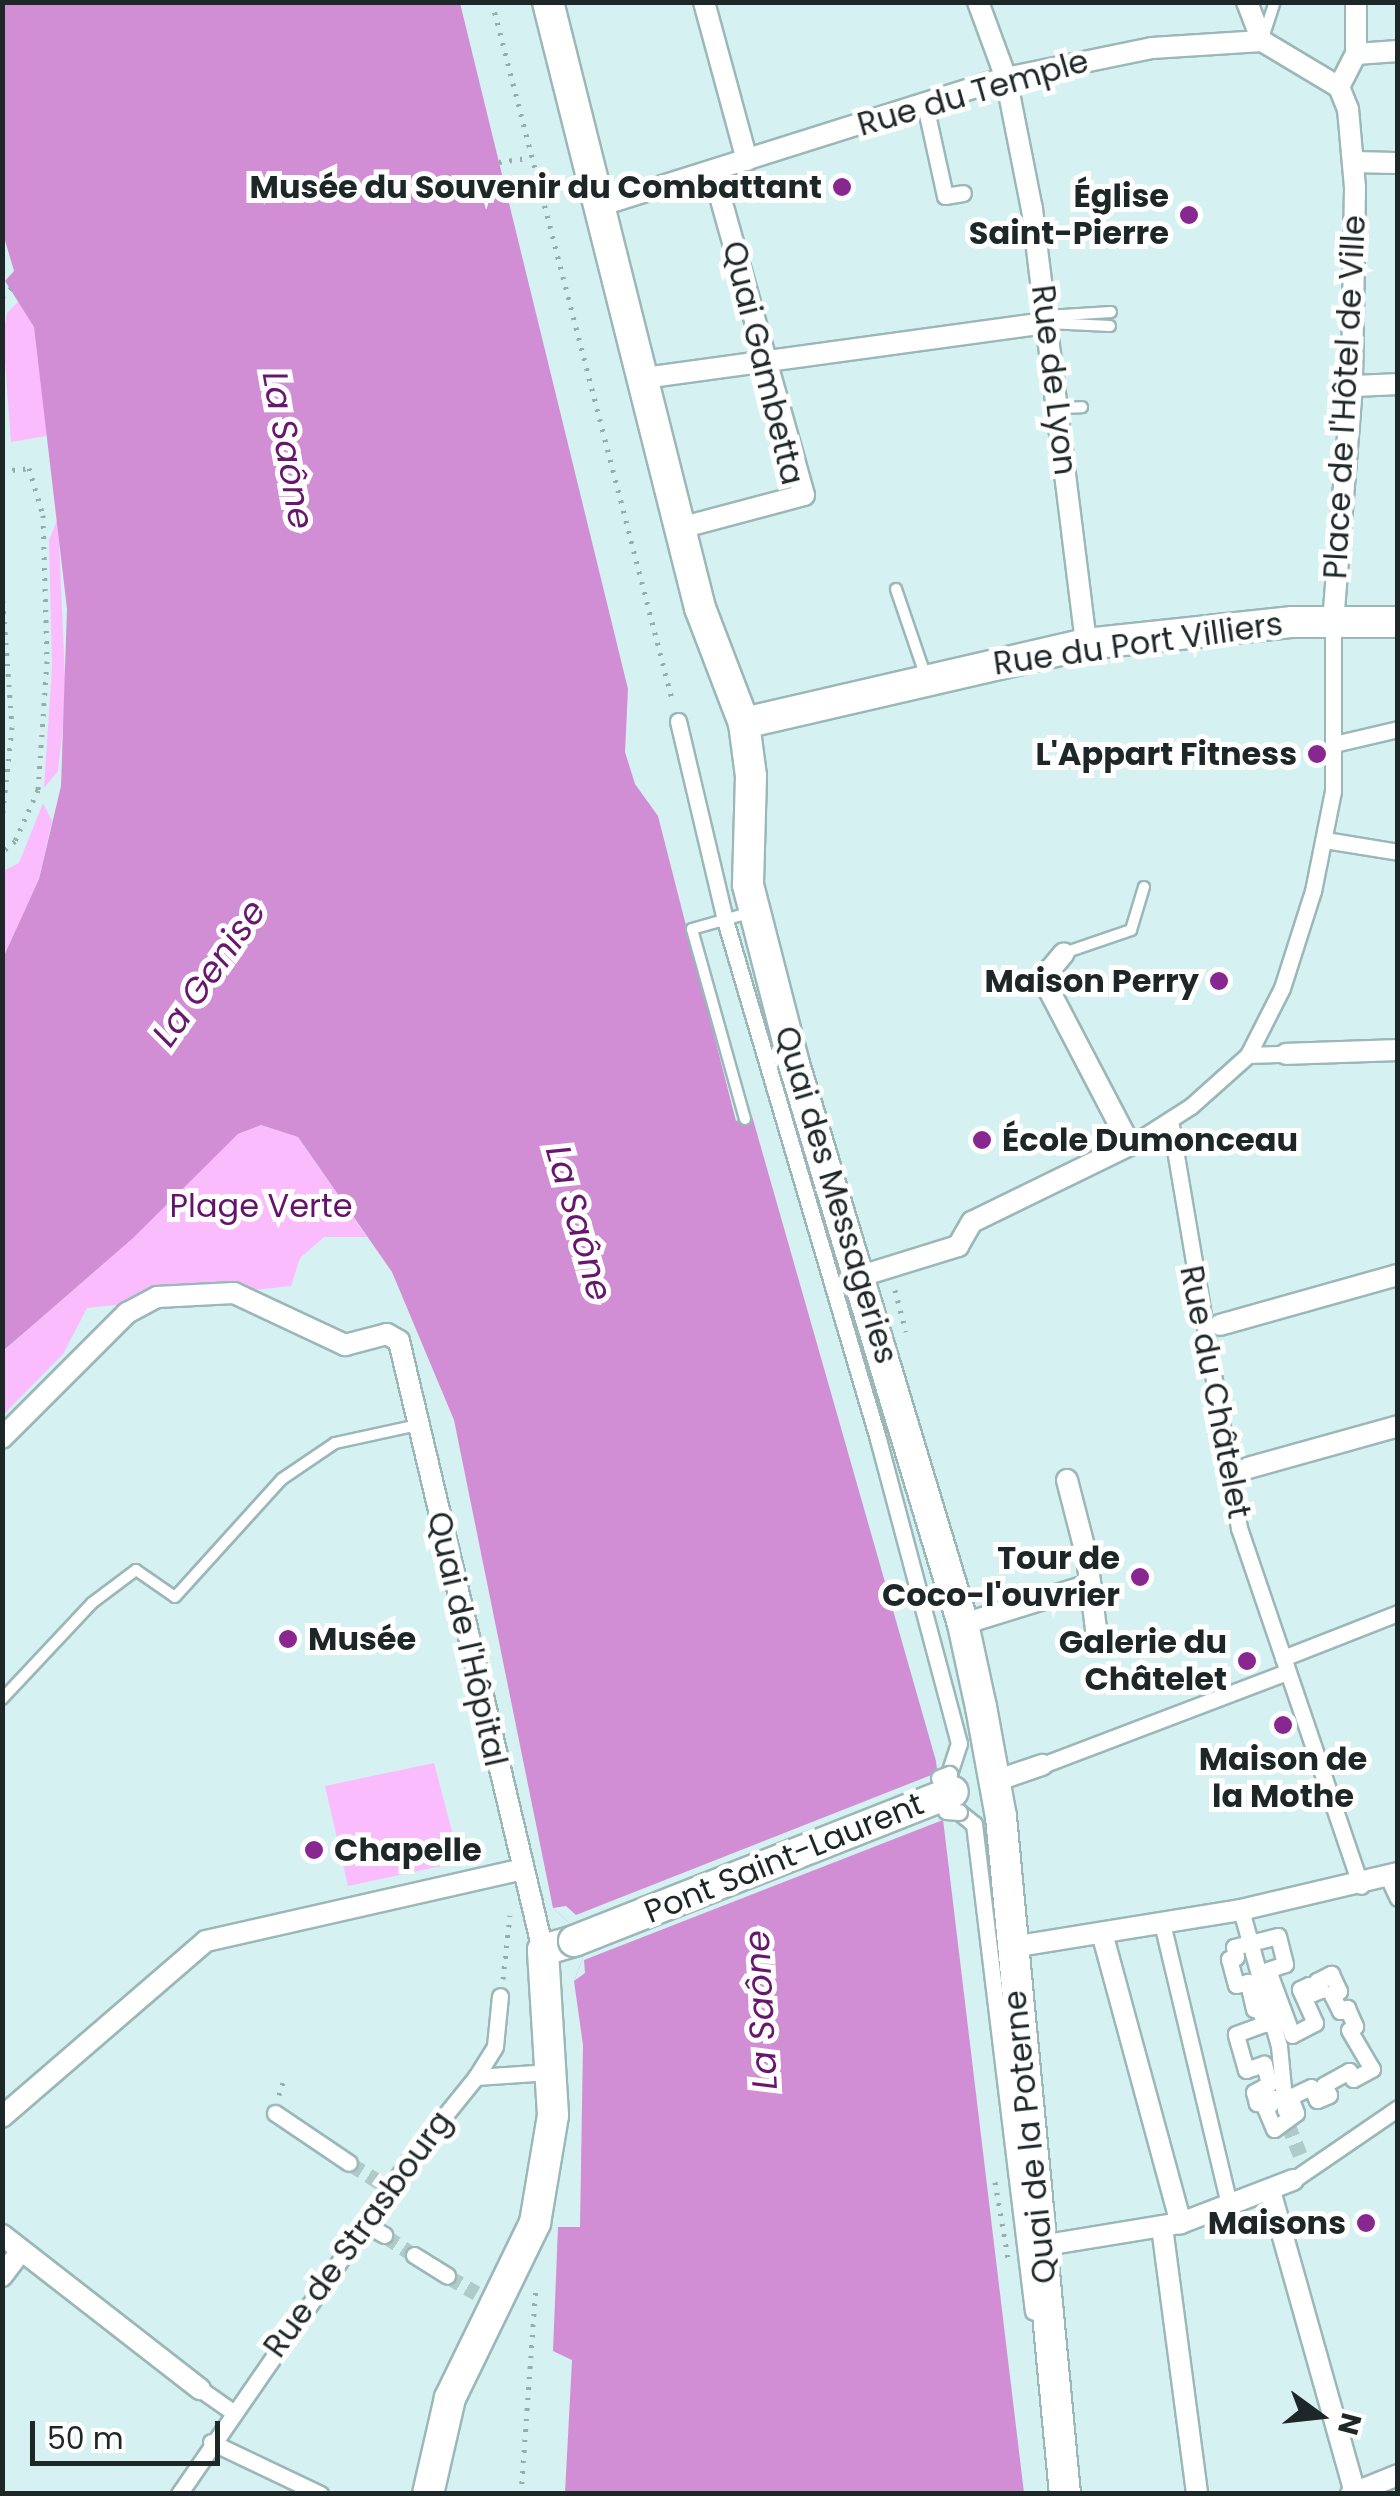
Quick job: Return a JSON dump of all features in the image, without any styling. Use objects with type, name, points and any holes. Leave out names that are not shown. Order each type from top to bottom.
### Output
[{"type":"main road","points":[[548,2],[680,528]]},
{"type":"main road","name":"Quai des Messageries","points":[[680,528],[700,608],[744,723],[751,776],[748,885],[740,916],[861,1276],[963,1624],[995,1780]]},
{"type":"main road","name":"Rue du Port Villiers","points":[[744,723],[926,677],[1086,644],[1333,620],[1398,622]]},
{"type":"main road","name":"Pont Saint-Laurent","points":[[543,1950],[951,1793],[995,1780]]},
{"type":"main road","name":"Quai de la Poterne","points":[[995,1780],[1065,2494]]},
{"type":"main road","points":[[428,2494],[450,2398],[535,2223],[547,2176],[550,2072],[543,1950]]},
{"type":"street","points":[[602,205],[747,160],[704,2]]},
{"type":"street","name":"Rue de Lyon","points":[[978,2],[1006,78],[1048,319],[1086,644]]},
{"type":"street","points":[[1247,2],[1262,41],[1340,87],[1356,54],[1356,2]]},
{"type":"street","name":"Rue du Temple","points":[[747,160],[1006,78],[1152,48],[1262,41]]},
{"type":"street","points":[[1356,54],[1398,51]]},
{"type":"street","name":"Place de l'Hôtel de Ville","points":[[1333,620],[1352,386],[1353,162],[1340,87]]},
{"type":"street","points":[[925,105],[945,196],[963,193]]},
{"type":"street","points":[[1353,162],[1398,163]]},
{"type":"street","name":"Quai Gambetta","points":[[680,528],[804,495],[713,171]]},
{"type":"street","points":[[644,378],[767,364],[1048,319]]},
{"type":"street","points":[[1352,386],[1398,384]]},
{"type":"street","points":[[861,1276],[958,1246],[972,1222],[1130,1145],[1170,1120],[1248,1056],[1282,988],[1325,840],[1334,744],[1333,620]]},
{"type":"street","name":"Quai des Messageries","points":[[678,720],[740,916],[959,1743],[951,1793]]},
{"type":"street","points":[[1334,744],[1398,729]]},
{"type":"street","points":[[1325,840],[1398,852]]},
{"type":"street","points":[[1064,953],[1048,970],[1047,986],[1130,1145]]},
{"type":"street","points":[[1248,1056],[1398,1050]]},
{"type":"street","name":"Rue du Châtelet","points":[[1170,1120],[1239,1470],[1244,1545],[1362,1886]]},
{"type":"street","points":[[1211,1328],[1398,1275]]},
{"type":"street","name":"Quai de l'Hôpital","points":[[2,1438],[127,1313],[158,1297],[234,1292],[345,1345],[387,1334],[404,1349],[519,1870],[543,1950]]},
{"type":"street","points":[[1239,1470],[1398,1426]]},
{"type":"street","points":[[1067,1480],[1098,1645]]},
{"type":"street","points":[[963,1624],[1088,1585]]},
{"type":"street","points":[[995,1780],[1042,1765],[1285,1665],[1398,1613]]},
{"type":"street","name":"Quai de la Poterne","points":[[951,1793],[974,1824],[1056,2494]]},
{"type":"street","points":[[2,2117],[206,1941],[519,1870]]},
{"type":"street","points":[[1012,1947],[1241,1910],[1362,1886],[1393,1875],[1398,1898]]},
{"type":"street","points":[[1241,1910],[1279,2046],[1288,2122]]},
{"type":"street","points":[[1162,1923],[1230,2208]]},
{"type":"street","points":[[1102,1934],[1172,2225],[1196,2494]]},
{"type":"street","points":[[1278,1936],[1285,1964],[1268,1970],[1292,2034],[1315,2023],[1300,1989],[1309,1985],[1313,1994],[1321,1990],[1317,1981],[1332,1974],[1340,1991],[1332,1994],[1340,2011],[1347,2008],[1355,2026],[1349,2030],[1372,2069],[1353,2079],[1349,2071],[1324,2085],[1328,2095],[1317,2100],[1310,2088],[1290,2098],[1296,2112],[1288,2122],[1274,2129],[1266,2110],[1275,2098],[1257,2102],[1254,2092],[1269,2084],[1264,2064],[1246,2070],[1236,2034],[1264,2024],[1248,1982],[1236,1985],[1229,1959],[1236,1957],[1234,1948],[1249,1944],[1278,1936]]},
{"type":"street","name":"Rue de Strasbourg","points":[[179,2494],[232,2411],[367,2224],[386,2186],[476,2077],[495,2046],[500,1996]]},
{"type":"street","name":"Rue de Strasbourg","points":[[476,2077],[550,2072]]},
{"type":"street","points":[[1040,2246],[1172,2225],[1271,2194],[1300,2168],[1398,2108]]},
{"type":"street","points":[[275,2112],[349,2163]]},
{"type":"street","points":[[1271,2194],[1353,2493],[1398,2475]]},
{"type":"street","points":[[367,2224],[384,2235]]},
{"type":"street","points":[[2,2234],[232,2411]]},
{"type":"street","points":[[2,2276],[21,2251]]},
{"type":"street","points":[[414,2255],[447,2276]]},
{"type":"street","points":[[211,2442],[320,2494]]},
{"type":"lane","points":[[1262,41],[1275,2]]},
{"type":"lane","points":[[1048,319],[1112,312]]},
{"type":"lane","points":[[1048,319],[1110,326]]},
{"type":"lane","points":[[1058,408],[1082,407]]},
{"type":"lane","points":[[896,589],[926,677]]},
{"type":"lane","points":[[1064,953],[1131,930],[1144,887]]},
{"type":"lane","points":[[740,916],[692,929],[745,1119]]},
{"type":"lane","points":[[2,1700],[92,1603],[136,1570],[176,1596],[282,1479],[336,1443],[418,1425]]},
{"type":"path","points":[[492,2],[529,158],[678,720]]},
{"type":"path","points":[[499,162],[529,158]]},
{"type":"path","points":[[2,297],[10,288]]},
{"type":"path","points":[[2,471],[29,468],[44,515],[46,661],[38,790],[15,841],[2,852]]},
{"type":"path","points":[[2,590],[12,727],[2,821]]},
{"type":"path","points":[[500,1996],[510,1903]]},
{"type":"path","points":[[521,2321],[534,2327]]},
{"type":"green space","points":[[21,299],[34,327],[50,424],[46,436],[11,442],[3,335],[7,313]]},
{"type":"green space","points":[[58,518],[66,701],[58,771],[44,788],[52,667],[49,540]]},
{"type":"green space","points":[[43,803],[52,821],[39,879],[3,958],[3,871],[19,863]]},
{"type":"green space","name":"Plage Verte","points":[[261,1125],[298,1137],[367,1237],[324,1237],[300,1258],[291,1286],[87,1308],[63,1354],[3,1415],[3,1352],[238,1134]]},
{"type":"green space","points":[[434,1763],[460,1862],[348,1886],[325,1786]]},
{"type":"water","points":[[3,3],[460,3],[628,689],[625,752],[635,784],[658,816],[736,1121],[752,1116],[936,1761],[1024,2493],[565,2493],[572,2360],[553,2351],[558,2227],[580,2227],[583,2045],[574,1981],[583,1958],[571,1925],[553,1908],[454,1420],[392,1272],[298,1137],[261,1125],[238,1134],[133,1238],[3,1351],[3,958],[39,879],[61,786],[67,609],[34,327],[5,281],[14,271],[2,230]]},
{"type":"pier","points":[[941,1760],[948,1818],[584,1960],[585,1973],[574,1981],[583,1958],[571,1925],[553,1908],[566,1906],[576,1915],[939,1772]]},
{"type":"tunnel","points":[[1287,2122],[1300,2155]]},
{"type":"tunnel","points":[[349,2163],[381,2183]]},
{"type":"tunnel","points":[[384,2235],[414,2255]]},
{"type":"tunnel","points":[[447,2276],[476,2293]]},
{"type":"place","name":"Musée du Souvenir du Combattant","points":[[842,187]]},
{"type":"place","name":"Église Saint-Pierre","points":[[1189,215]]},
{"type":"place","name":"L'Appart Fitness","points":[[1317,754]]},
{"type":"place","name":"Maison Perry","points":[[1219,981]]},
{"type":"place","name":"École Dumonceau","points":[[982,1140]]},
{"type":"place","name":"Tour de Coco-l'ouvrier","points":[[1140,1577]]},
{"type":"place","name":"Musée","points":[[288,1639]]},
{"type":"place","name":"Galerie du Châtelet","points":[[1247,1661]]},
{"type":"place","name":"Maison de la Mothe","points":[[1283,1725]]},
{"type":"place","name":"Chapelle","points":[[314,1850]]},
{"type":"place","name":"Maisons","points":[[1366,2223]]},
{"type":"water label","name":"La Saône","points":[[288,450]]},
{"type":"water label","name":"La Genise","points":[[209,973]]},
{"type":"water label","name":"La Saône","points":[[579,1223]]},
{"type":"water label","name":"La Saône","points":[[761,2010]]}]
